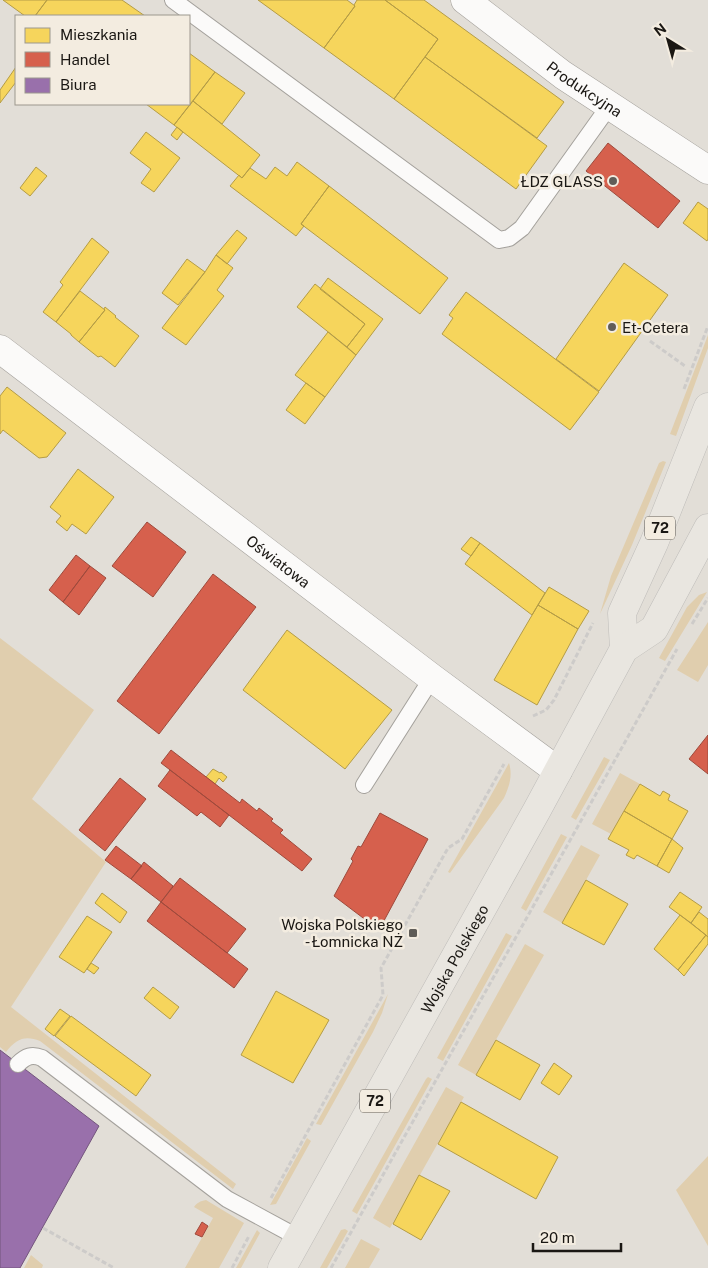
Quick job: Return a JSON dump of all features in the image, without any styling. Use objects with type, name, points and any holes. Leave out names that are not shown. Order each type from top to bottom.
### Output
[{"type":"main road","name":"72","points":[[624,649],[622,612],[654,542],[708,407]]},
{"type":"main road","name":"Wojska Polskiego","points":[[282,1268],[624,649],[654,629],[701,558],[708,528]]},
{"type":"street","name":"Produkcyjna","points":[[465,0],[563,75],[708,170]]},
{"type":"street","name":"Oświatowa","points":[[0,349],[432,678],[558,771]]},
{"type":"lane","points":[[173,0],[499,240],[509,238],[522,228],[610,106]]},
{"type":"lane","points":[[364,785],[432,678]]},
{"type":"lane","points":[[18,1064],[28,1056],[42,1058],[228,1199],[299,1238]]},
{"type":"path","points":[[650,341],[685,366]]},
{"type":"path","points":[[688,631],[708,598]]},
{"type":"path","points":[[331,1268],[678,647]]},
{"type":"path","points":[[232,1268],[384,995],[381,968],[448,848],[462,839],[505,762]]},
{"type":"path","points":[[43,1228],[114,1268]]},
{"type":"shaded area","points":[[708,335],[708,348],[676,436],[670,434]]},
{"type":"shaded area","points":[[666,462],[632,545],[600,614],[611,576],[659,463]]},
{"type":"shaded area","points":[[707,592],[665,661],[659,658],[687,607],[699,595]]},
{"type":"shaded area","points":[[708,622],[708,665],[698,682],[677,670]]},
{"type":"shaded area","points":[[0,638],[94,710],[32,799],[106,862],[11,1007],[236,1184],[233,1189],[40,1041],[30,1038],[21,1039],[6,1052],[0,1047]]},
{"type":"shaded area","points":[[604,757],[610,760],[576,820],[571,817]]},
{"type":"shaded area","points":[[509,763],[510,781],[504,798],[450,873],[448,872]]},
{"type":"shaded area","points":[[620,773],[640,784],[611,834],[592,824]]},
{"type":"shaded area","points":[[561,834],[567,837],[526,911],[521,908]]},
{"type":"shaded area","points":[[581,845],[600,855],[562,923],[543,912]]},
{"type":"shaded area","points":[[506,933],[512,936],[443,1061],[437,1058]]},
{"type":"shaded area","points":[[525,944],[544,955],[476,1075],[458,1065]]},
{"type":"shaded area","points":[[388,994],[373,1032],[321,1125],[316,1124]]},
{"type":"shaded area","points":[[428,1077],[432,1079],[357,1214],[352,1211]]},
{"type":"shaded area","points":[[446,1087],[464,1097],[390,1228],[373,1218]]},
{"type":"shaded area","points":[[307,1138],[311,1141],[276,1204],[270,1205]]},
{"type":"shaded area","points":[[708,1156],[708,1246],[676,1190]]},
{"type":"shaded area","points":[[206,1200],[244,1223],[219,1268],[185,1268],[213,1218],[194,1207],[199,1202]]},
{"type":"shaded area","points":[[345,1229],[348,1231],[327,1268],[320,1268],[341,1230]]},
{"type":"shaded area","points":[[257,1230],[260,1233],[241,1268],[236,1268]]},
{"type":"shaded area","points":[[361,1239],[380,1249],[369,1268],[345,1268]]},
{"type":"shaded area","points":[[31,1255],[43,1265],[42,1268],[24,1268]]},
{"type":"building: Mieszkania","points":[[3,0],[47,0],[36,15],[24,15]]},
{"type":"building: Mieszkania","points":[[47,0],[122,0],[144,15],[36,15]]},
{"type":"building: Mieszkania","points":[[258,0],[347,0],[355,6],[324,48]]},
{"type":"building: Mieszkania","points":[[357,0],[385,0],[438,39],[394,99],[324,48],[355,6]]},
{"type":"building: Mieszkania","points":[[385,0],[424,0],[564,102],[537,138],[425,57],[438,39]]},
{"type":"building: Mieszkania","points":[[190,54],[215,72],[190,104]]},
{"type":"building: Mieszkania","points":[[425,57],[547,146],[516,189],[394,99]]},
{"type":"building: Mieszkania","points":[[15,68],[15,83],[0,103],[0,90]]},
{"type":"building: Mieszkania","points":[[215,72],[245,93],[222,124],[193,101]]},
{"type":"building: Mieszkania","points":[[193,101],[260,155],[242,178],[174,125]]},
{"type":"building: Mieszkania","points":[[147,105],[189,105],[174,125]]},
{"type":"building: Mieszkania","points":[[177,127],[183,132],[177,140],[171,135]]},
{"type":"building: Mieszkania","points":[[146,132],[180,158],[154,192],[141,183],[151,169],[130,153]]},
{"type":"building: Mieszkania","points":[[297,162],[329,186],[301,224],[304,226],[296,236],[230,186],[239,175],[242,178],[250,168],[266,179],[275,167],[287,176]]},
{"type":"building: Mieszkania","points":[[36,167],[47,176],[30,196],[20,188]]},
{"type":"building: Mieszkania","points":[[329,186],[448,278],[420,314],[301,224]]},
{"type":"building: Mieszkania","points":[[698,202],[708,209],[707,241],[683,223]]},
{"type":"building: Mieszkania","points":[[237,230],[247,238],[227,264],[216,255]]},
{"type":"building: Mieszkania","points":[[92,238],[109,252],[56,322],[43,312],[63,285],[60,282]]},
{"type":"building: Mieszkania","points":[[216,255],[233,268],[217,290],[224,296],[186,345],[162,328]]},
{"type":"building: Mieszkania","points":[[187,259],[205,272],[178,305],[162,293]]},
{"type":"building: Mieszkania","name":"Et-Cetera","points":[[624,263],[668,295],[599,391],[556,359]]},
{"type":"building: Mieszkania","points":[[328,278],[383,319],[356,355],[347,347],[365,324],[320,289]]},
{"type":"building: Mieszkania","points":[[315,284],[365,324],[347,347],[297,307]]},
{"type":"building: Mieszkania","points":[[80,291],[105,310],[79,342],[56,322]]},
{"type":"building: Mieszkania","points":[[466,292],[599,392],[570,430],[442,334],[453,318],[449,315]]},
{"type":"building: Mieszkania","points":[[105,307],[139,336],[115,367],[79,342],[105,310]]},
{"type":"building: Mieszkania","points":[[328,332],[356,355],[325,397],[295,375]]},
{"type":"building: Mieszkania","points":[[306,383],[325,397],[305,424],[286,410]]},
{"type":"building: Mieszkania","points":[[7,387],[66,433],[47,457],[39,458],[3,430],[0,434],[0,396]]},
{"type":"building: Mieszkania","points":[[78,469],[114,497],[86,534],[72,524],[67,531],[56,522],[61,516],[50,507]]},
{"type":"building: Mieszkania","points":[[471,537],[480,543],[471,556],[461,549]]},
{"type":"building: Mieszkania","points":[[480,543],[545,593],[532,615],[465,564]]},
{"type":"building: Mieszkania","points":[[549,587],[589,611],[578,629],[538,605]]},
{"type":"building: Mieszkania","points":[[538,605],[578,629],[537,705],[494,680]]},
{"type":"building: Mieszkania","points":[[287,630],[392,710],[345,769],[243,690]]},
{"type":"building: Mieszkania","points":[[213,769],[227,777],[223,782],[219,778],[215,784],[206,777]]},
{"type":"building: Mieszkania","points":[[640,784],[660,796],[663,791],[670,795],[668,800],[688,811],[672,839],[624,811]]},
{"type":"building: Mieszkania","points":[[624,811],[672,839],[657,866],[637,855],[634,859],[626,855],[629,850],[608,839]]},
{"type":"building: Mieszkania","points":[[672,839],[683,848],[669,873],[657,866]]},
{"type":"building: Mieszkania","points":[[586,880],[628,904],[604,945],[562,923]]},
{"type":"building: Mieszkania","points":[[680,892],[702,907],[691,923],[669,907]]},
{"type":"building: Mieszkania","points":[[102,893],[127,912],[120,923],[95,903]]},
{"type":"building: Mieszkania","points":[[699,912],[708,919],[708,937],[691,923]]},
{"type":"building: Mieszkania","points":[[680,915],[706,935],[678,970],[654,949]]},
{"type":"building: Mieszkania","points":[[87,916],[112,932],[84,973],[59,957]]},
{"type":"building: Mieszkania","points":[[706,935],[708,937],[708,944],[684,976],[678,970]]},
{"type":"building: Mieszkania","points":[[91,963],[99,968],[94,974],[87,969]]},
{"type":"building: Mieszkania","points":[[153,987],[179,1007],[170,1019],[144,998]]},
{"type":"building: Mieszkania","points":[[276,991],[329,1020],[293,1083],[241,1055]]},
{"type":"building: Mieszkania","points":[[60,1009],[70,1016],[54,1036],[45,1029]]},
{"type":"building: Mieszkania","points":[[71,1016],[151,1075],[136,1096],[55,1036]]},
{"type":"building: Mieszkania","points":[[496,1040],[540,1065],[520,1100],[476,1075]]},
{"type":"building: Mieszkania","points":[[554,1063],[572,1076],[559,1095],[541,1083]]},
{"type":"building: Mieszkania","points":[[461,1102],[558,1157],[536,1199],[438,1144]]},
{"type":"building: Mieszkania","points":[[419,1175],[450,1191],[421,1240],[393,1224]]},
{"type":"building: Handel","points":[[608,143],[680,201],[658,228],[586,171]]},
{"type":"building: Handel","points":[[147,522],[186,552],[153,597],[112,566]]},
{"type":"building: Handel","points":[[76,555],[90,566],[63,602],[49,590]]},
{"type":"building: Handel","points":[[90,566],[106,578],[79,615],[63,602]]},
{"type":"building: Handel","points":[[213,574],[256,607],[159,734],[117,701]]},
{"type":"building: Handel","points":[[708,735],[708,774],[689,759]]},
{"type":"building: Handel","points":[[171,750],[240,803],[242,799],[257,811],[259,808],[273,819],[271,821],[283,830],[280,833],[312,859],[302,871],[161,763]]},
{"type":"building: Handel","points":[[170,770],[229,815],[220,827],[201,812],[197,816],[158,786]]},
{"type":"building: Handel","points":[[120,778],[146,799],[105,851],[79,830]]},
{"type":"building: Handel","points":[[380,813],[428,839],[379,930],[334,896],[353,861],[351,859],[358,846],[361,847]]},
{"type":"building: Handel","points":[[116,846],[142,866],[131,879],[105,860]]},
{"type":"building: Handel","points":[[144,862],[173,886],[161,902],[131,879]]},
{"type":"building: Handel","points":[[180,878],[246,929],[227,953],[161,902]]},
{"type":"building: Handel","points":[[161,902],[248,969],[234,988],[147,921]]},
{"type":"building: Handel","points":[[202,1222],[208,1226],[202,1237],[195,1234]]},
{"type":"building: Biura","points":[[0,1050],[99,1126],[20,1268],[0,1268]]},
{"type":"place","name":"ŁDZ GLASS","points":[[613,181]]},
{"type":"place","name":"Et-Cetera","points":[[612,327]]},
{"type":"place","name":"Wojska Polskiego - Łomnicka NŻ","points":[[413,933]]}]
